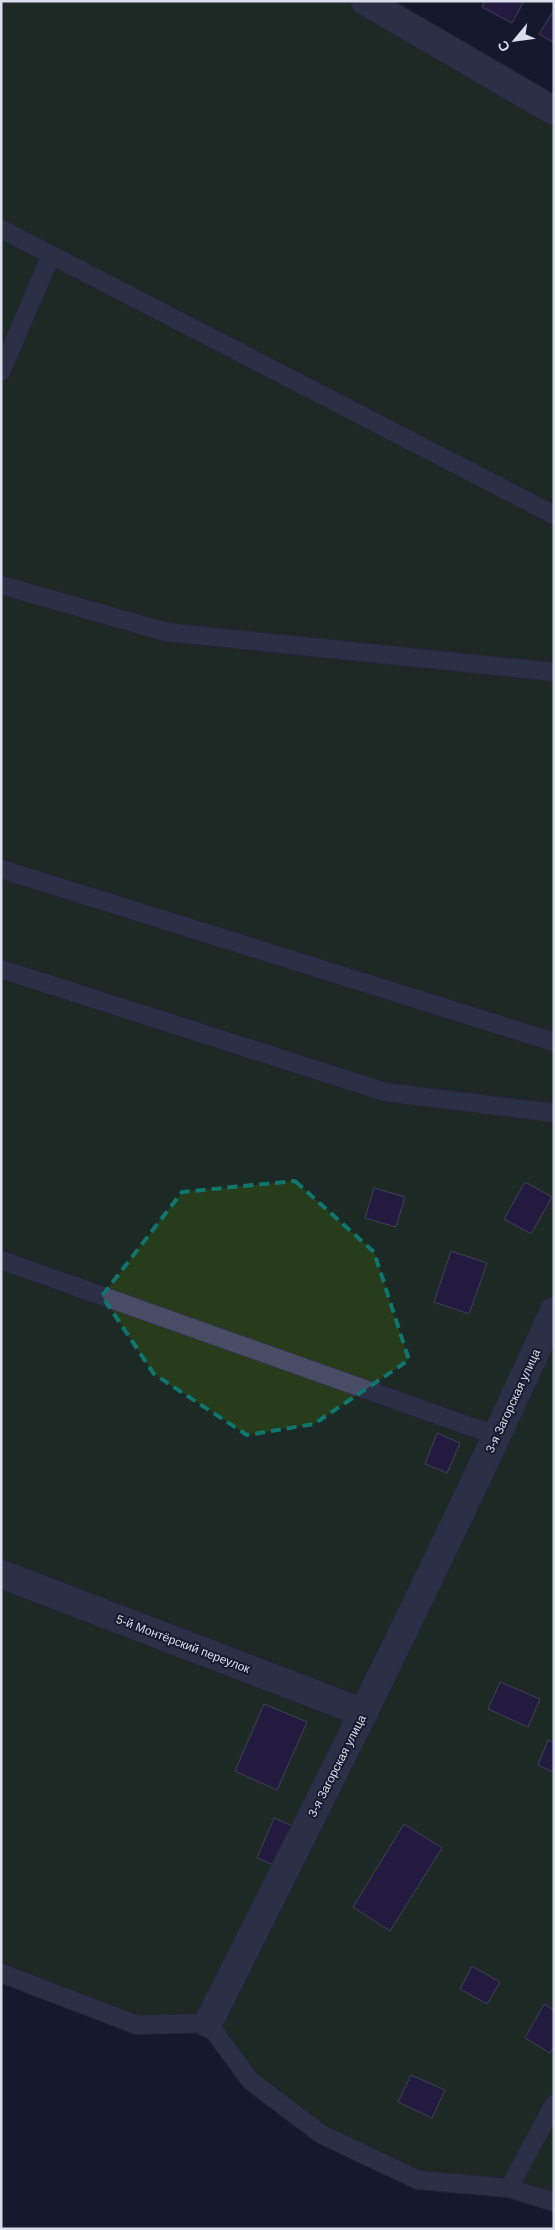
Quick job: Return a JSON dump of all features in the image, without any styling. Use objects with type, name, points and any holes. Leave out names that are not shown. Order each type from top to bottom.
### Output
[{"type":"street","points":[[366,1],[554,111]]},
{"type":"street","name":"3-я Загорская улица","points":[[208,2023],[364,1713],[497,1436],[554,1311]]},
{"type":"street","name":"5-й Монтёрский переулок","points":[[1,1574],[364,1713]]},
{"type":"lane","points":[[1,229],[554,515]]},
{"type":"lane","points":[[1,372],[51,255]]},
{"type":"lane","points":[[1,585],[166,632],[554,672]]},
{"type":"lane","points":[[1,869],[554,1042]]},
{"type":"lane","points":[[1,969],[385,1092],[554,1113]]},
{"type":"lane","points":[[1,1260],[497,1436]]},
{"type":"lane","points":[[1,1973],[137,2025],[208,2023],[251,2081],[321,2134],[418,2180],[509,2188],[554,2202]]},
{"type":"lane","points":[[509,2188],[554,2104]]},
{"type":"highlighted area","points":[[295,1181],[374,1252],[409,1360],[314,1424],[247,1435],[154,1374],[102,1296],[182,1192]]},
{"type":"green space","points":[[1,1],[365,1],[554,111],[554,2202],[418,2180],[321,2134],[251,2081],[207,2023],[137,2025],[1,1973]]},
{"type":"building","points":[[485,1],[524,1],[512,23],[482,7]]},
{"type":"building","points":[[554,10],[554,43],[539,34]]},
{"type":"building","points":[[525,1182],[552,1197],[531,1234],[504,1219]]},
{"type":"building","points":[[374,1188],[405,1197],[396,1227],[365,1218]]},
{"type":"building","points":[[451,1251],[487,1263],[469,1314],[434,1302]]},
{"type":"building","points":[[437,1433],[460,1443],[447,1473],[425,1464]]},
{"type":"building","points":[[500,1682],[540,1699],[528,1727],[488,1709]]},
{"type":"building","points":[[264,1704],[307,1722],[277,1790],[235,1771]]},
{"type":"building","points":[[548,1740],[554,1743],[553,1772],[538,1765]]},
{"type":"building","points":[[274,1818],[295,1827],[279,1867],[257,1858]]},
{"type":"building","points":[[404,1824],[442,1848],[390,1931],[353,1907]]},
{"type":"building","points":[[472,1966],[500,1982],[487,2004],[460,1989]]},
{"type":"building","points":[[544,2004],[554,2010],[554,2046],[550,2053],[525,2038]]},
{"type":"building","points":[[411,2075],[445,2090],[432,2118],[398,2102]]}]
